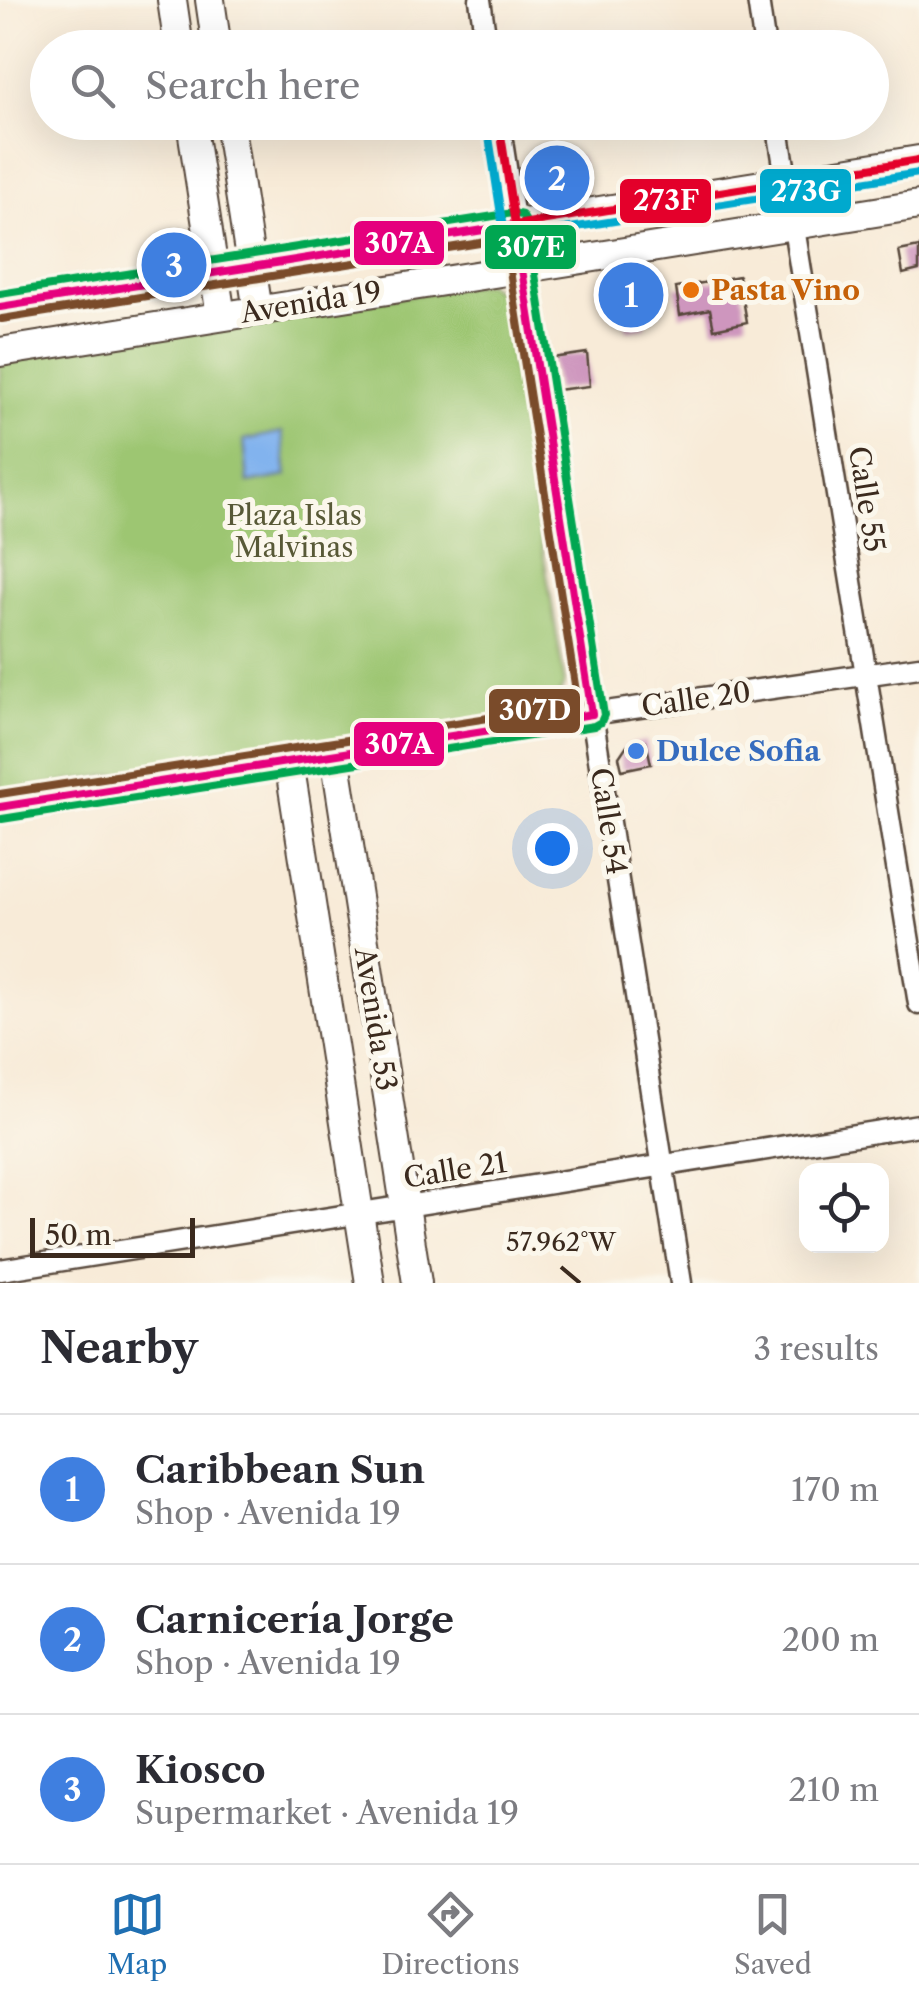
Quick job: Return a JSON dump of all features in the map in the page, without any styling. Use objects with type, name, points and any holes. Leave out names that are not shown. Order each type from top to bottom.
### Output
[{"type":"street","points":[[172,0],[176,30]]},
{"type":"street","points":[[210,0],[214,30]]},
{"type":"street","points":[[480,0],[484,30]]},
{"type":"street","points":[[758,0],[762,30]]},
{"type":"street","points":[[194,140],[221,316]]},
{"type":"street","points":[[231,140],[258,310]]},
{"type":"street","name":"Calle 54","points":[[502,140],[680,1283]]},
{"type":"street","name":"Calle 55","points":[[780,140],[919,1004]]},
{"type":"street","name":"Avenida 19","points":[[0,307],[919,160]]},
{"type":"street","name":"Avenida 19","points":[[0,352],[919,205]]},
{"type":"street","name":"Calle 20","points":[[0,808],[592,714],[919,667]]},
{"type":"street","name":"Avenida 53","points":[[335,755],[416,1283]]},
{"type":"street","name":"Avenida 53","points":[[289,762],[370,1283]]},
{"type":"street","name":"Calle 21","points":[[0,1270],[919,1125]]},
{"type":"green space","name":"Plaza Islas Malvinas","points":[[487,283],[501,295],[565,683],[552,709],[0,792],[0,359]]},
{"type":"water","points":[[282,432],[287,476],[248,483],[244,440]]},
{"type":"building","points":[[580,156],[586,190],[544,198],[533,190],[529,166]]},
{"type":"building","points":[[919,247],[919,270],[903,274],[899,251]]},
{"type":"building","points":[[739,276],[747,322],[714,329],[710,309],[680,315],[676,288]]},
{"type":"building","points":[[641,289],[646,327],[627,330],[621,291]]},
{"type":"building","points":[[587,353],[590,386],[556,390],[552,358]]},
{"type":"building","name":"Dulce Sofia","points":[[646,741],[651,764],[622,770],[619,757],[627,745]]},
{"type":"transit line","name":"273G","points":[[489,140],[503,228],[513,237],[919,173]]},
{"type":"transit line","name":"273F","points":[[502,140],[515,225],[919,160]]},
{"type":"transit line","name":"307E","points":[[0,294],[513,213],[522,215],[527,223],[604,715],[594,726],[2,819]]},
{"type":"transit line","name":"307A","points":[[0,307],[515,225],[592,714],[0,807]]},
{"type":"transit line","name":"307D","points":[[0,794],[578,704],[505,239],[2,319]]},
{"type":"place","name":"Carnicería Jorge","points":[[557,178]]},
{"type":"place","name":"Kiosco","points":[[174,265]]},
{"type":"place","name":"Pasta Vino","points":[[691,290]]},
{"type":"place","name":"Caribbean Sun","points":[[631,295]]},
{"type":"place","name":"Dulce Sofia","points":[[636,751]]}]
